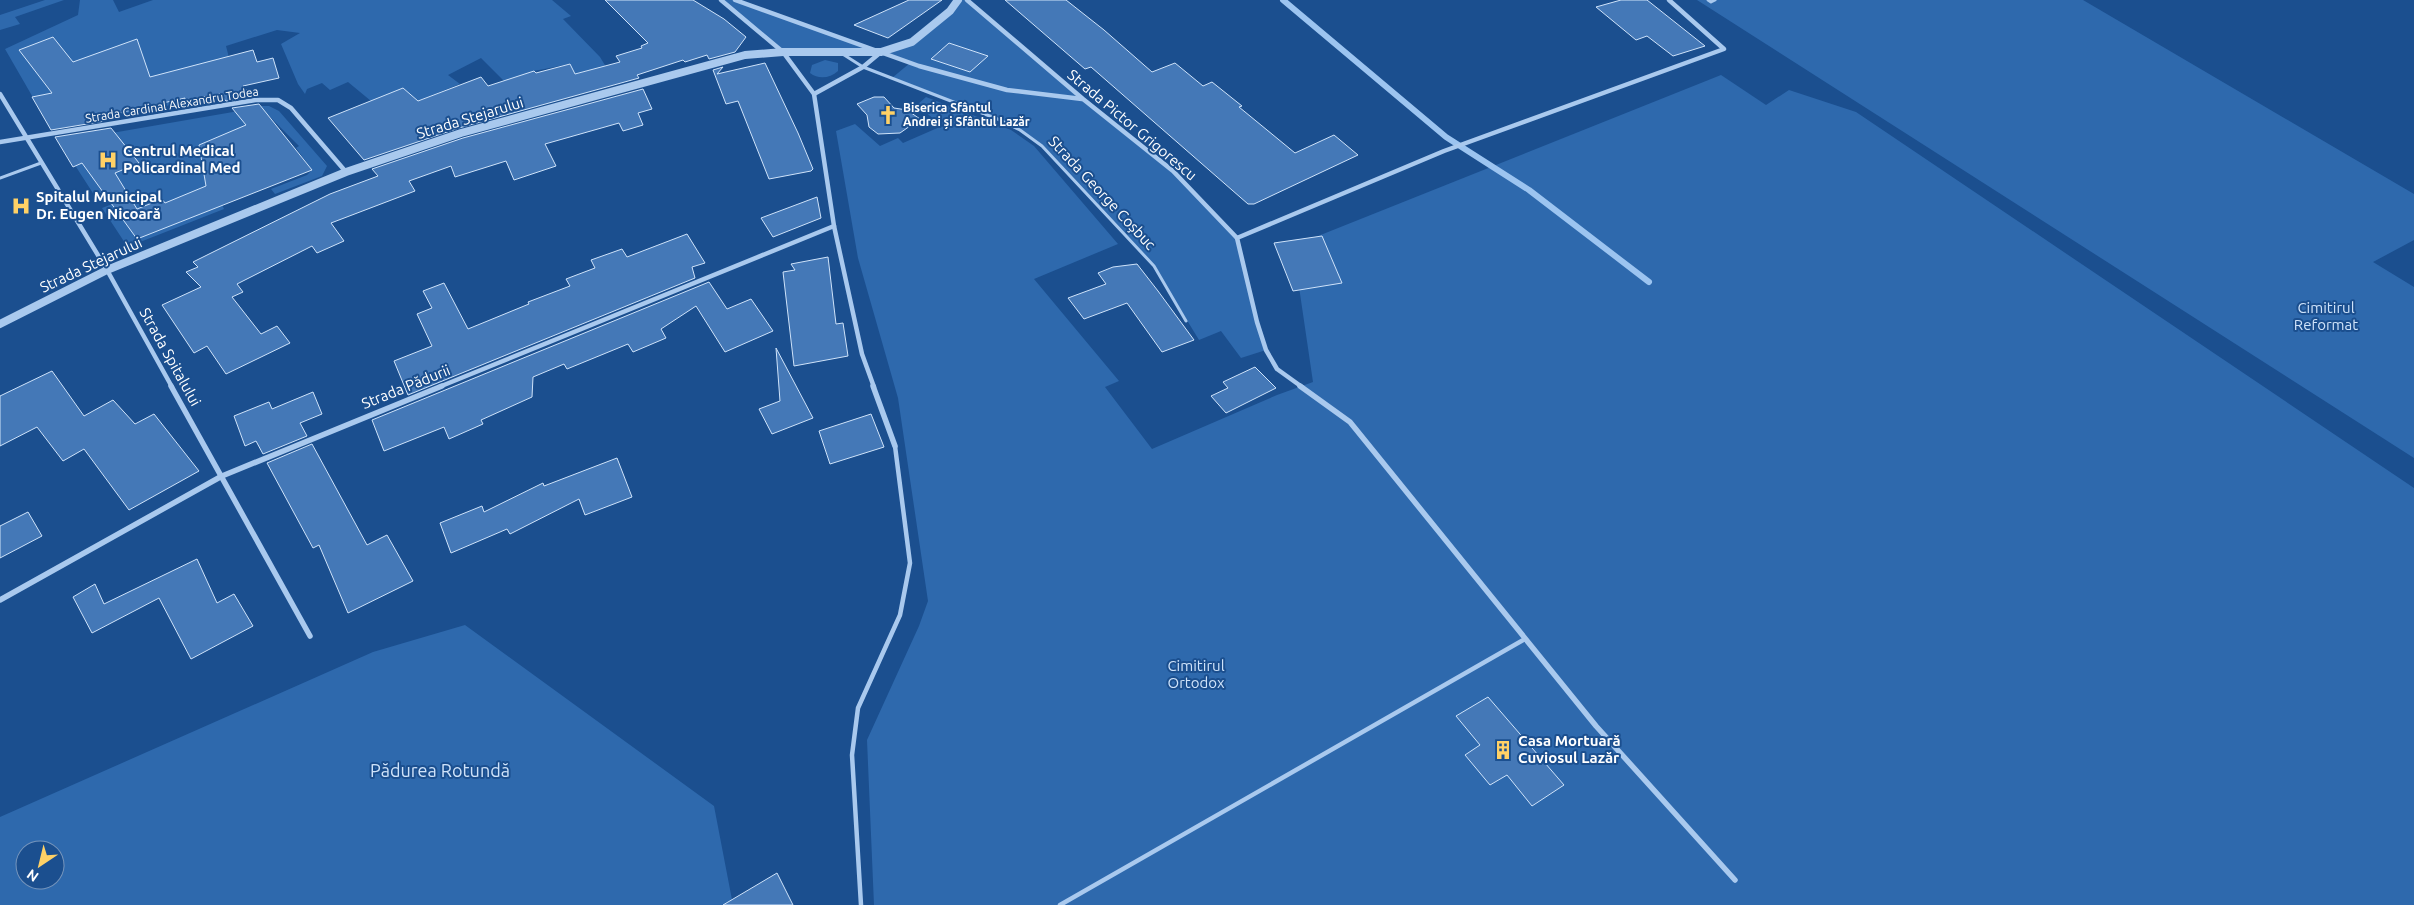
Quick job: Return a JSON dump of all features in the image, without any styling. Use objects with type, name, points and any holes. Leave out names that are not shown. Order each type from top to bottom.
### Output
[{"type":"street","points":[[720,0],[783,52],[814,94],[834,226],[862,354],[895,446]]},
{"type":"street","points":[[735,0],[920,66],[1007,90],[1083,99]]},
{"type":"street","name":"Strada Stejarului","points":[[0,324],[107,270],[346,172],[461,134],[745,55],[783,52],[881,52],[912,42],[950,11],[958,0]]},
{"type":"street","name":"Strada Pictor Grigorescu","points":[[967,0],[1083,99],[1173,171],[1237,238],[1266,350],[1277,370],[1350,422],[1596,726],[1735,880]]},
{"type":"street","points":[[1237,238],[1444,150],[1724,49],[1669,0]]},
{"type":"street","points":[[814,94],[863,67],[881,52]]},
{"type":"street","name":"Strada Spitalului","points":[[0,94],[107,270],[310,636]]},
{"type":"street","name":"Strada Cardinal Alexandru Todea","points":[[0,142],[256,100],[278,100],[291,108],[346,172]]},
{"type":"street","name":"Strada Pădurii","points":[[0,600],[222,476],[834,226]]},
{"type":"lane","points":[[1708,0],[1711,2],[1715,0]]},
{"type":"lane","name":"Strada George Coșbuc","points":[[839,52],[863,67],[1000,120],[1020,130],[1042,146],[1154,266],[1186,321]]},
{"type":"lane","points":[[0,178],[42,163]]},
{"type":"lane","points":[[862,905],[852,755],[858,708],[900,615],[910,563],[895,446]]},
{"type":"lane","points":[[1060,905],[1525,639]]},
{"type":"green space","points":[[45,0],[64,0],[15,17],[20,24],[0,30],[0,15]]},
{"type":"green space","points":[[80,0],[113,0],[119,12],[153,0],[552,0],[571,16],[563,19],[600,57],[614,80],[589,70],[575,74],[570,64],[534,71],[504,81],[481,58],[448,75],[460,84],[418,101],[403,88],[371,101],[348,82],[330,90],[322,83],[307,89],[305,94],[298,84],[281,44],[300,33],[277,30],[226,46],[238,93],[50,127],[5,49],[78,15]]},
{"type":"green space","points":[[720,0],[735,0],[881,52],[783,52]]},
{"type":"green space","points":[[958,0],[967,0],[1173,171],[1237,238],[1266,350],[1241,358],[1221,331],[1199,340],[1154,266],[1042,146],[1025,134],[988,115],[892,78],[910,63],[881,52],[912,42]]},
{"type":"green space","name":"Cimitirul Reformat","points":[[1697,0],[2083,0],[2414,194],[2414,240],[2373,262],[2414,287],[2414,458]]},
{"type":"green space","points":[[825,60],[838,63],[838,71],[824,77],[817,77],[810,73],[812,65]]},
{"type":"green space","name":"Cimitirul Ortodox","points":[[1721,75],[1766,105],[1789,90],[1856,112],[2414,488],[2414,905],[874,905],[867,740],[919,626],[928,601],[898,398],[858,258],[836,131],[855,124],[880,146],[898,138],[903,143],[942,126],[917,105],[926,97],[1011,130],[1034,146],[1118,244],[1034,279],[1119,381],[1105,387],[1152,449],[1277,395],[1313,382],[1293,246]]},
{"type":"green space","points":[[254,106],[269,106],[279,111],[327,166],[322,176],[275,194],[271,189],[307,175],[312,170],[296,148],[299,146],[267,114],[245,123],[247,126],[220,144],[215,138],[199,145],[202,160],[224,209],[135,244],[125,243],[102,208],[130,197],[126,190],[98,201],[60,142],[256,108]]},
{"type":"green space","name":"Pădurea Rotundă","points":[[465,625],[714,806],[733,905],[0,905],[0,817],[373,652]]},
{"type":"building","points":[[605,0],[693,0],[724,19],[746,37],[735,52],[709,59],[707,55],[685,62],[683,60],[637,75],[639,78],[459,128],[364,160],[328,118],[403,88],[418,101],[481,77],[488,86],[534,71],[536,73],[570,64],[575,74],[620,62],[616,56],[642,48],[641,46],[648,43]]},
{"type":"building","points":[[909,0],[942,0],[888,38],[854,25]]},
{"type":"building","points":[[1005,0],[1066,0],[1152,72],[1175,63],[1203,86],[1212,82],[1295,153],[1334,135],[1358,155],[1254,204],[1248,204],[1091,67],[1085,69]]},
{"type":"building","points":[[1621,0],[1647,0],[1705,46],[1673,56],[1647,36],[1636,40],[1596,7]]},
{"type":"building","points":[[53,37],[73,62],[137,39],[150,77],[253,50],[257,62],[273,58],[279,78],[243,86],[252,96],[226,101],[220,94],[185,100],[185,98],[102,118],[105,121],[51,130],[32,97],[52,93],[19,50]]},
{"type":"building","points":[[949,43],[988,56],[970,72],[931,59]]},
{"type":"building","points":[[765,63],[798,133],[813,169],[811,171],[769,179],[738,101],[726,104],[713,70],[723,67],[717,74]]},
{"type":"building","points":[[643,89],[652,109],[638,113],[643,125],[623,131],[619,123],[545,144],[556,166],[514,180],[506,161],[455,177],[451,166],[409,181],[415,191],[331,223],[344,241],[317,253],[312,246],[237,284],[243,292],[232,297],[261,334],[277,326],[290,343],[226,374],[207,346],[194,353],[162,305],[201,287],[186,272],[198,267],[193,262],[330,194],[378,176],[372,169],[463,138]]},
{"type":"building","name":"Biserica Sfântul Andrei și Sfântul Lazăr","points":[[874,97],[884,97],[894,108],[907,110],[920,119],[900,133],[878,134],[869,127],[867,115],[857,104]]},
{"type":"building","points":[[259,104],[312,170],[137,239],[82,163],[73,167],[55,137],[111,128],[139,163],[115,173],[137,209],[162,199],[165,203],[206,186],[199,145],[246,125],[232,108]]},
{"type":"building","points":[[817,197],[821,218],[773,237],[761,218]]},
{"type":"building","points":[[687,234],[705,263],[692,267],[695,278],[408,395],[394,361],[432,346],[417,314],[432,308],[423,291],[444,283],[468,329],[529,304],[528,302],[570,286],[566,279],[595,268],[591,260],[622,249],[627,257]]},
{"type":"building","points":[[1322,236],[1342,283],[1293,291],[1274,243]]},
{"type":"building","points":[[828,257],[836,324],[843,323],[848,356],[794,366],[783,272],[795,270],[791,264]]},
{"type":"building","points":[[1137,264],[1194,340],[1162,352],[1127,303],[1084,319],[1068,298],[1106,284],[1098,273],[1113,267]]},
{"type":"building","points":[[709,282],[727,309],[751,299],[773,331],[725,352],[696,306],[661,329],[666,338],[633,352],[628,344],[567,369],[564,364],[533,377],[532,397],[481,420],[483,424],[449,439],[444,427],[384,451],[372,420]]},
{"type":"building","points":[[776,348],[813,418],[772,434],[759,409],[780,401]]},
{"type":"building","points":[[1255,367],[1276,388],[1226,413],[1211,396],[1228,388],[1223,382]]},
{"type":"building","points":[[52,371],[84,416],[113,400],[135,424],[154,414],[199,471],[129,510],[84,449],[63,461],[37,427],[0,446],[0,396]]},
{"type":"building","points":[[313,392],[322,414],[300,423],[307,436],[263,454],[256,441],[245,446],[234,416],[269,402],[272,409]]},
{"type":"building","points":[[871,414],[884,447],[830,464],[819,431]]},
{"type":"building","points":[[312,444],[367,545],[387,535],[413,581],[348,613],[319,545],[313,548],[267,463]]},
{"type":"building","points":[[617,458],[632,497],[585,515],[579,499],[510,534],[507,529],[451,553],[440,523],[482,506],[484,512],[543,483],[544,486]]},
{"type":"building","points":[[28,512],[42,536],[0,558],[0,526]]},
{"type":"building","points":[[197,559],[217,603],[234,594],[253,626],[191,659],[159,598],[92,633],[73,597],[95,584],[104,604]]},
{"type":"building","name":"Casa Mortuară Cuviosul Lazăr","points":[[1488,697],[1564,785],[1532,806],[1507,775],[1490,785],[1465,755],[1480,745],[1456,716]]},
{"type":"building","points":[[777,873],[793,905],[723,905]]},
{"type":"waterway","points":[[1283,0],[1446,137],[1529,190],[1649,282]]},
{"type":"place","name":"Biserica Sfântul Andrei și Sfântul Lazăr","points":[[888,115]]},
{"type":"place","name":"Centrul Medical Policardinal Med","points":[[108,160]]},
{"type":"place","name":"Spitalul Municipal Dr. Eugen Nicoară","points":[[21,206]]},
{"type":"place","name":"Casa Mortuară Cuviosul Lazăr","points":[[1503,750]]}]
